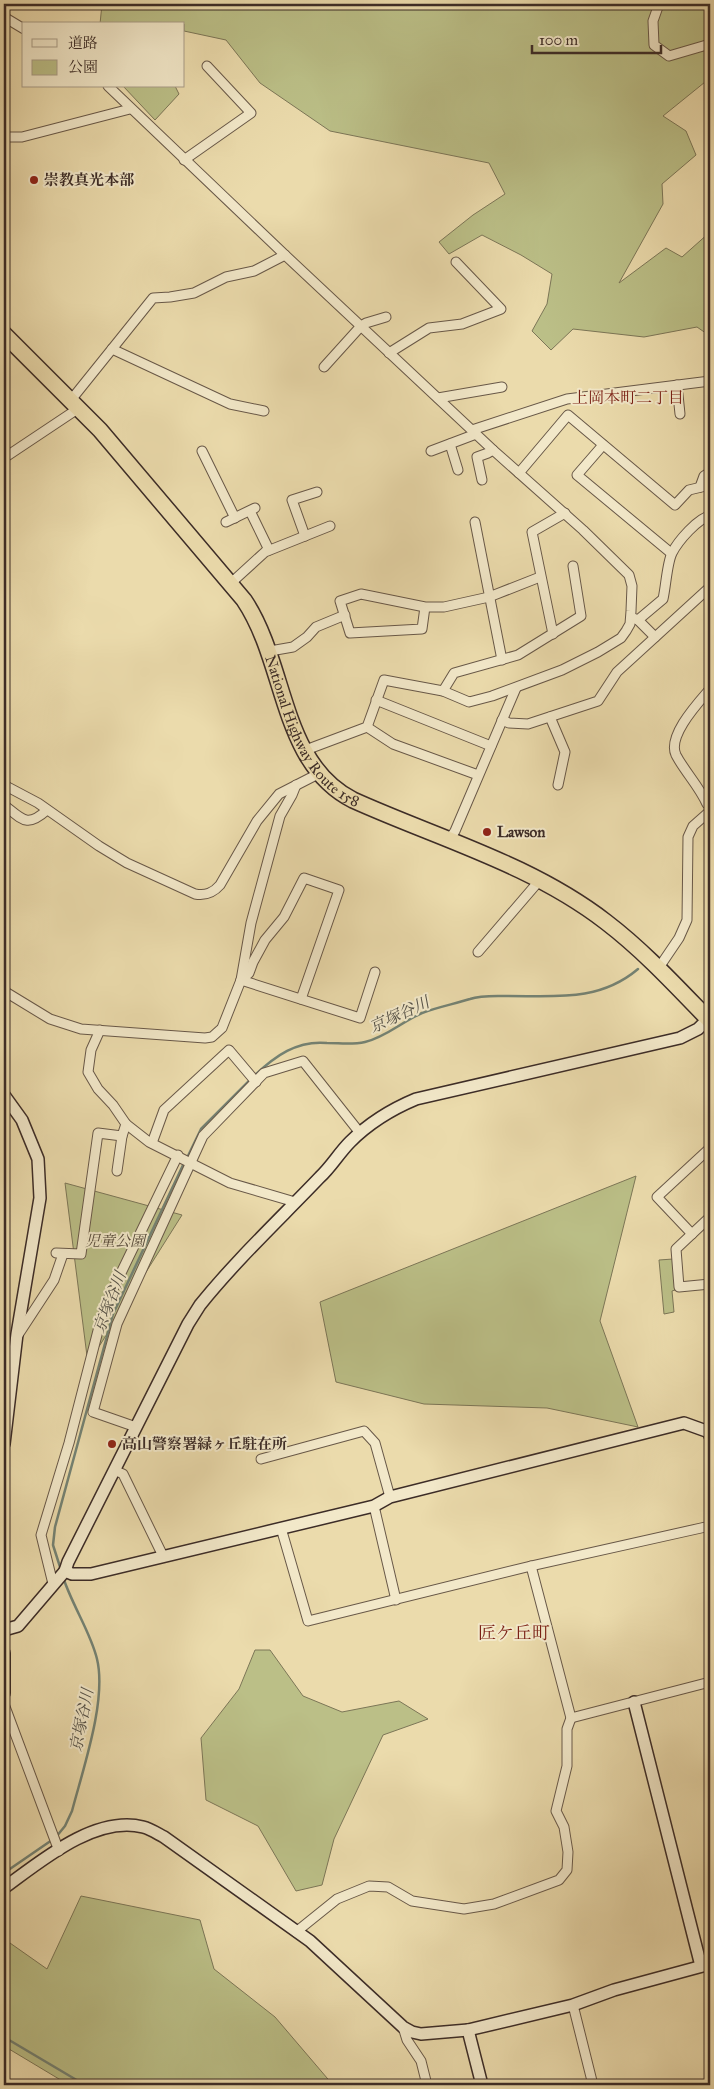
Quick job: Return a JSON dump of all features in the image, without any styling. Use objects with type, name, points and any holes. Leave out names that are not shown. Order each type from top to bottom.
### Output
[{"type":"highway","name":"National Highway Route 158","points":[[4,334],[75,404],[231,583],[252,611],[270,651],[303,750],[318,774],[343,795],[517,869],[606,922],[658,969],[709,1020]]},
{"type":"street","points":[[587,4],[598,4]]},
{"type":"street","points":[[659,4],[653,22],[654,45],[669,56],[710,44]]},
{"type":"street","points":[[4,17],[22,28]]},
{"type":"street","points":[[184,160],[251,113],[207,66]]},
{"type":"street","points":[[110,88],[389,353],[493,450],[565,513],[629,575],[632,586],[634,618],[655,637]]},
{"type":"street","points":[[4,138],[22,137],[130,109]]},
{"type":"street","points":[[4,445],[6,457],[75,404],[112,349],[153,298],[194,293],[226,277],[254,271],[285,255]]},
{"type":"street","points":[[389,353],[429,328],[462,324],[501,309],[456,262]]},
{"type":"street","points":[[324,367],[361,326],[386,317]]},
{"type":"street","points":[[112,349],[230,404],[264,411]]},
{"type":"street","points":[[431,451],[474,432],[568,399],[710,381]]},
{"type":"street","points":[[677,385],[680,414]]},
{"type":"street","points":[[438,398],[502,387]]},
{"type":"street","points":[[520,473],[568,415],[675,504],[689,490],[710,486]]},
{"type":"street","points":[[450,444],[458,470]]},
{"type":"street","points":[[603,444],[577,475],[672,553]]},
{"type":"street","points":[[482,480],[477,457],[488,454],[493,450]]},
{"type":"street","points":[[202,451],[230,520],[253,510],[269,550]]},
{"type":"street","points":[[700,487],[704,476],[710,472]]},
{"type":"street","points":[[304,536],[292,500],[317,492]]},
{"type":"street","points":[[553,634],[532,532],[565,513]]},
{"type":"street","points":[[303,750],[366,727],[384,680],[443,691],[469,702],[516,688],[562,670],[613,643],[621,638],[634,618],[663,599],[672,553],[695,524],[703,518],[710,516]]},
{"type":"street","points":[[475,522],[502,660]]},
{"type":"street","points":[[231,583],[265,552],[330,526]]},
{"type":"street","points":[[443,691],[454,673],[518,656],[581,616],[573,566]]},
{"type":"street","points":[[425,607],[422,629],[350,633],[340,601],[361,594],[425,607],[453,606],[489,597],[540,577]]},
{"type":"street","points":[[502,720],[509,723],[528,724],[598,701],[617,672],[710,587]]},
{"type":"street","points":[[270,651],[293,647],[307,638],[316,627],[345,615]]},
{"type":"street","points":[[449,840],[455,831],[516,688]]},
{"type":"street","points":[[658,969],[679,938],[687,920],[688,837],[693,826],[709,807],[676,754],[674,744],[680,729],[710,689]]},
{"type":"street","points":[[376,700],[491,746]]},
{"type":"street","points":[[550,717],[565,752],[558,785]]},
{"type":"street","points":[[366,727],[393,744],[478,775]]},
{"type":"street","points":[[4,785],[47,810],[127,863],[195,894],[202,895],[212,892],[220,886],[257,821],[275,798],[283,791],[318,774]]},
{"type":"street","points":[[4,991],[50,1019],[70,1026],[100,1030],[212,1037],[222,1028],[241,980],[251,923],[280,816],[296,785]]},
{"type":"street","points":[[4,805],[19,817],[28,820],[38,818],[47,810]]},
{"type":"street","points":[[241,980],[249,973],[265,940],[284,917],[304,878],[339,890],[301,999]]},
{"type":"street","points":[[478,952],[540,881]]},
{"type":"street","points":[[241,980],[360,1018],[375,972]]},
{"type":"street","points":[[4,1630],[18,1626],[54,1582],[68,1569],[114,1470],[188,1324],[200,1305],[360,1133],[395,1108],[416,1099],[680,1038],[698,1029],[709,1020]]},
{"type":"street","points":[[100,1030],[91,1050],[88,1072],[98,1089],[113,1105],[126,1124],[152,1143],[230,1183],[295,1202]]},
{"type":"street","points":[[152,1143],[164,1110],[229,1050],[256,1082]]},
{"type":"street","points":[[54,1582],[42,1535],[69,1443],[100,1323],[107,1302],[185,1159],[203,1136],[264,1073],[303,1061],[360,1133]]},
{"type":"street","points":[[4,1095],[22,1120],[38,1159],[40,1198],[16,1337],[8,1371],[4,1444]]},
{"type":"street","points":[[117,1171],[122,1136],[126,1124]]},
{"type":"street","points":[[16,1337],[54,1280],[60,1254],[82,1254],[98,1133],[122,1136]]},
{"type":"street","points":[[692,1234],[657,1197],[710,1148]]},
{"type":"street","points":[[136,1427],[93,1412],[117,1324],[185,1159]]},
{"type":"street","points":[[710,1217],[676,1249],[679,1287],[710,1284]]},
{"type":"street","points":[[68,1569],[91,1574],[374,1506],[390,1497],[684,1422],[709,1432],[710,1436]]},
{"type":"street","points":[[261,1459],[364,1432],[375,1443],[390,1497]]},
{"type":"street","points":[[114,1470],[123,1474],[163,1556]]},
{"type":"street","points":[[374,1506],[396,1600]]},
{"type":"street","points":[[281,1528],[308,1621],[531,1566],[710,1526]]},
{"type":"street","points":[[296,1932],[337,1899],[369,1886],[388,1887],[412,1901],[464,1909],[494,1904],[559,1880],[567,1870],[568,1852],[564,1827],[556,1811],[567,1766],[567,1728],[571,1718],[531,1566]]},
{"type":"street","points":[[4,1653],[4,1693]]},
{"type":"street","points":[[571,1718],[710,1682]]},
{"type":"street","points":[[4,1888],[87,1833],[112,1826],[145,1828],[164,1837],[310,1941],[403,2027],[412,2032],[421,2034],[468,2030],[573,2005],[614,1990],[706,1965],[634,1702]]},
{"type":"street","points":[[4,1704],[59,1851]]},
{"type":"street","points":[[573,2005],[593,2085]]},
{"type":"street","points":[[403,2027],[408,2040],[421,2061],[427,2085]]},
{"type":"street","points":[[468,2030],[482,2085]]},
{"type":"green space","points":[[102,4],[710,4],[710,78],[663,116],[686,131],[696,155],[662,184],[663,204],[619,283],[666,248],[682,257],[710,232],[710,336],[697,327],[644,337],[573,329],[551,350],[532,331],[547,304],[552,274],[521,255],[482,235],[449,254],[439,242],[473,215],[505,194],[489,163],[330,131],[260,83],[226,40],[185,31],[185,22],[100,22]]},
{"type":"green space","points":[[125,88],[176,88],[179,94],[155,120]]},
{"type":"green space","points":[[636,1176],[600,1321],[638,1427],[547,1408],[424,1404],[336,1382],[320,1302]]},
{"type":"green space","name":"児童公園","points":[[65,1183],[182,1215],[88,1364]]},
{"type":"green space","points":[[673,1259],[675,1290],[672,1291],[674,1312],[664,1314],[659,1260]]},
{"type":"green space","points":[[255,1650],[270,1650],[303,1696],[342,1712],[399,1701],[428,1719],[383,1735],[334,1839],[322,1885],[296,1891],[258,1826],[206,1800],[201,1738],[239,1689]]},
{"type":"green space","points":[[81,1896],[200,1920],[214,1969],[275,2017],[333,2085],[69,2085],[4,2046],[4,1947],[10,1943],[47,1969]]},
{"type":"waterway","name":"京塚谷川","points":[[254,1076],[278,1056],[306,1044],[351,1044],[373,1040],[422,1013],[479,997],[560,996],[592,992],[623,980],[638,969]]},
{"type":"waterway","name":"京塚谷川","points":[[187,1158],[201,1129],[250,1080]]},
{"type":"waterway","name":"京塚谷川","points":[[61,1570],[53,1545],[55,1527],[113,1314],[184,1163]]},
{"type":"waterway","name":"京塚谷川","points":[[56,1837],[65,1826],[72,1811],[92,1735],[99,1694],[99,1676],[94,1649],[63,1577]]},
{"type":"waterway","name":"京塚谷川","points":[[4,1873],[52,1840]]},
{"type":"waterway","points":[[4,2037],[85,2085]]},
{"type":"place","name":"崇教真光本部","points":[[34,180]]},
{"type":"place","name":"Lawson","points":[[487,832]]},
{"type":"place","name":"高山警察署緑ヶ丘駐在所","points":[[112,1444]]},
{"type":"district","name":"上岡本町二丁目","points":[[628,397]]},
{"type":"district","name":"匠ケ丘町","points":[[514,1633]]}]
